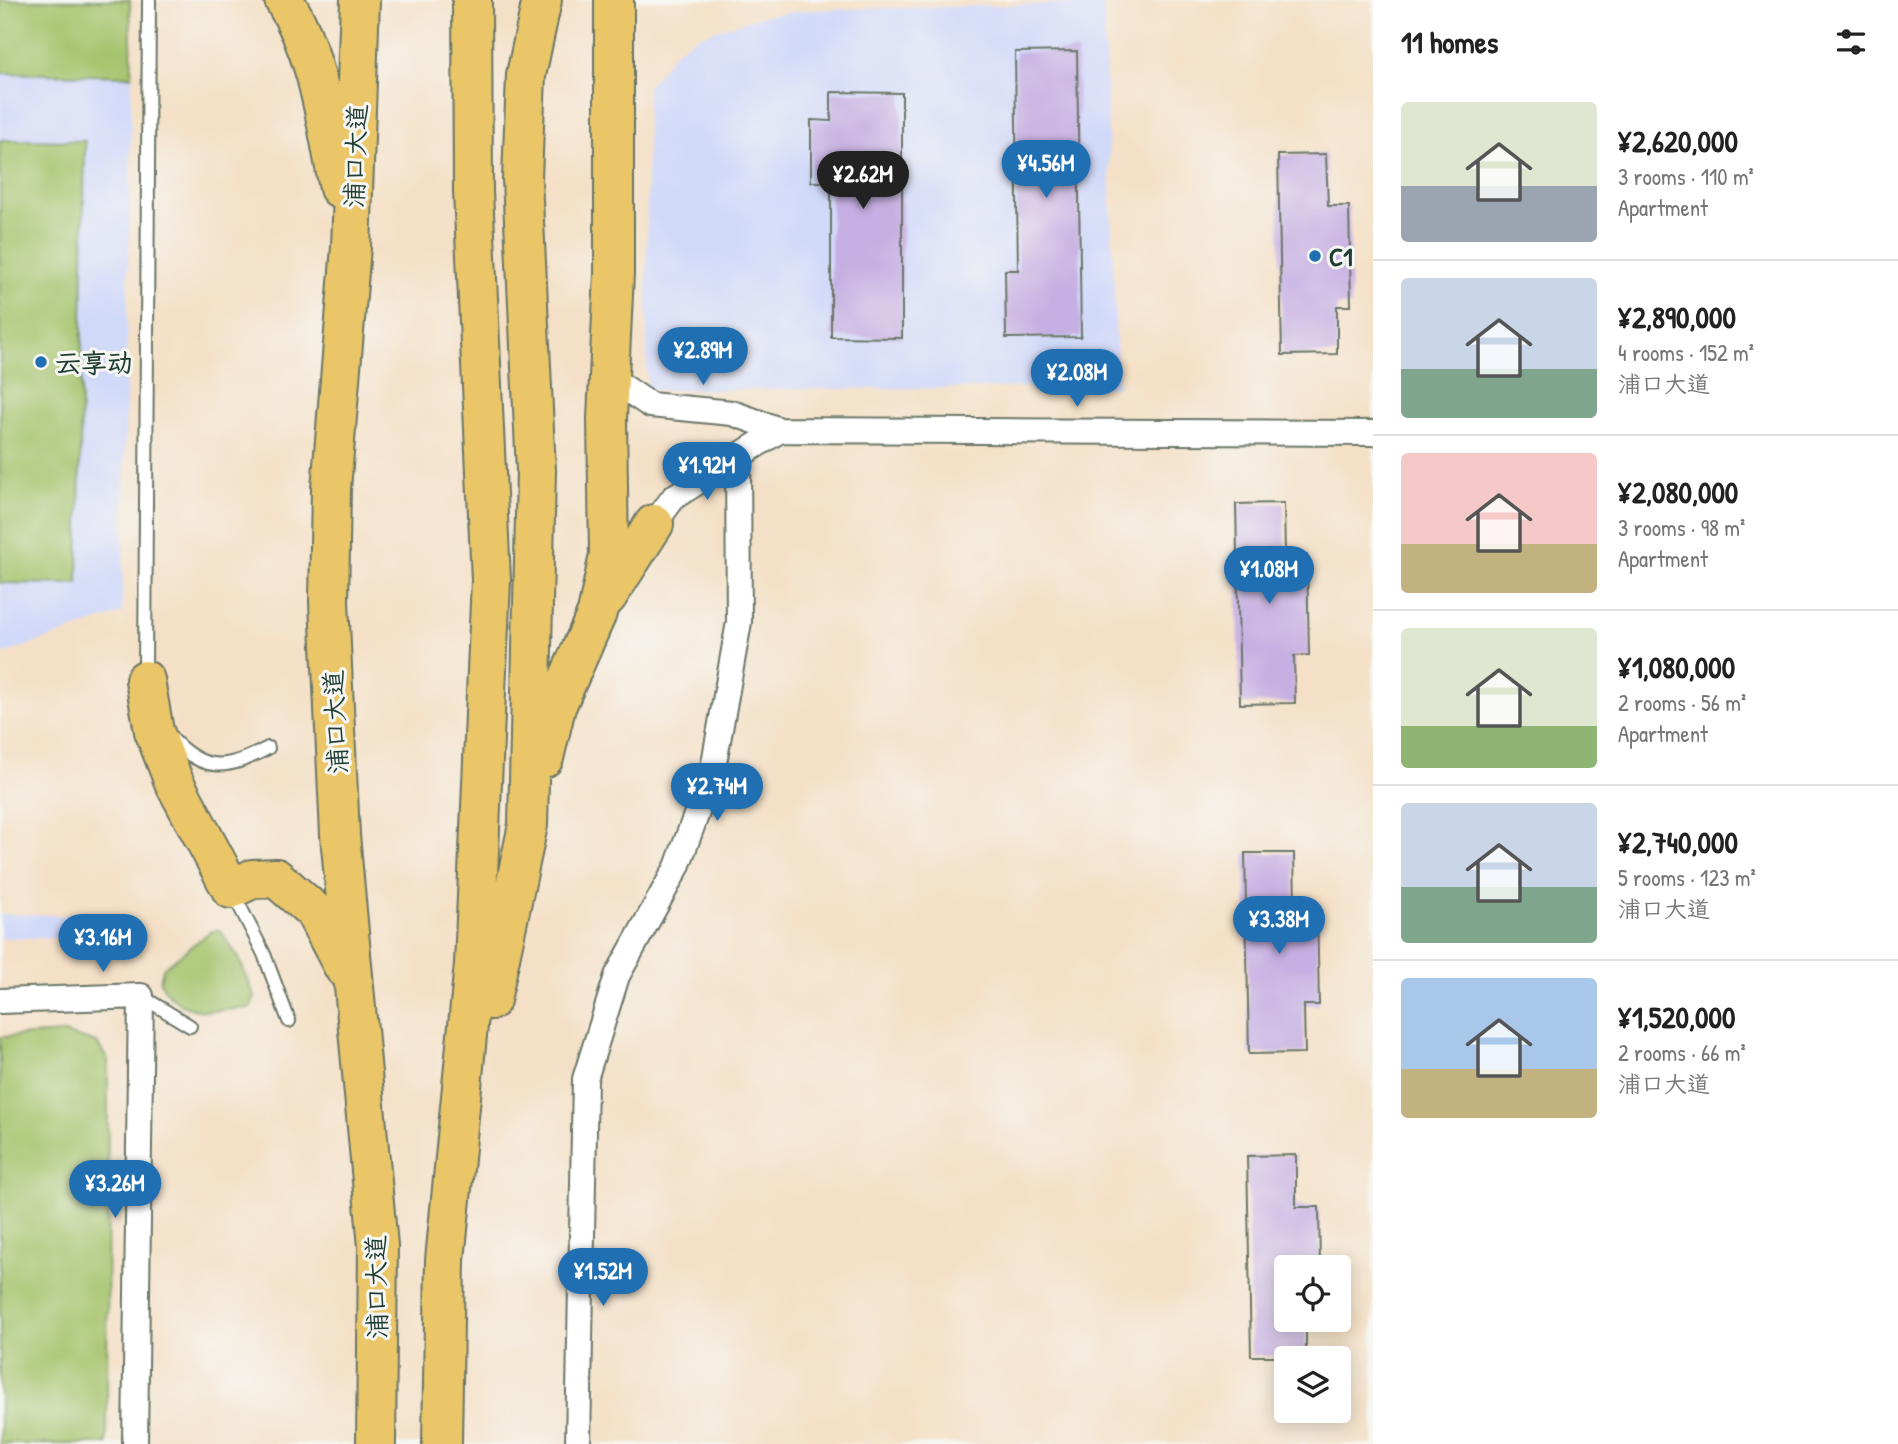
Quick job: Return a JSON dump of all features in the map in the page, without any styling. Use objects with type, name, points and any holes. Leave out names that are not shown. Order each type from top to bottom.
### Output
[{"type":"highway","points":[[284,0],[296,19],[315,68],[351,247]]},
{"type":"highway","name":"浦口大道","points":[[360,0],[351,247],[331,489],[328,602],[340,835],[378,1246],[376,1444]]},
{"type":"highway","points":[[442,1444],[444,1260],[474,950],[491,580],[473,191],[472,0]]},
{"type":"highway","points":[[528,825],[536,471],[522,179],[526,75],[542,0]]},
{"type":"highway","points":[[597,613],[608,555],[609,377],[614,274],[614,0]]},
{"type":"highway","points":[[453,1172],[556,707],[597,613],[654,524]]},
{"type":"highway","points":[[145,680],[154,731],[174,782],[231,889],[252,879],[276,878],[314,911],[352,986]]},
{"type":"street","points":[[609,377],[650,405],[732,413],[780,430],[1373,433]]},
{"type":"street","points":[[654,524],[674,496],[780,430]]},
{"type":"street","points":[[578,1444],[585,1079],[617,976],[677,867],[713,769],[739,622],[738,456]]},
{"type":"street","points":[[0,1001],[141,996],[135,1444]]},
{"type":"lane","points":[[149,0],[145,680],[166,732],[186,753],[214,766],[239,763],[268,748]]},
{"type":"lane","points":[[231,889],[264,954],[289,1021]]},
{"type":"lane","points":[[141,996],[190,1027]]},
{"type":"shaded area","points":[[1103,3],[1118,387],[647,390],[647,87],[677,50],[698,36],[762,16],[811,10]]},
{"type":"shaded area","points":[[0,73],[132,76],[122,613],[0,655]]},
{"type":"shaded area","points":[[0,914],[100,916],[100,938],[0,938]]},
{"type":"green space","points":[[0,0],[130,0],[132,76],[0,73]]},
{"type":"green space","name":"云享动","points":[[0,140],[85,141],[78,584],[0,583]]},
{"type":"green space","points":[[220,930],[238,957],[255,997],[250,1008],[210,1011],[188,1007],[168,994],[160,982],[163,968],[210,932]]},
{"type":"green space","points":[[64,1033],[97,1043],[108,1060],[107,1444],[0,1444],[0,1037]]},
{"type":"building","points":[[1077,51],[1081,337],[1006,338],[1005,270],[1018,270],[1015,52]]},
{"type":"building","points":[[831,92],[902,93],[902,338],[831,337],[831,182],[811,182],[811,120],[831,121]]},
{"type":"building","name":"C1","points":[[1326,154],[1328,206],[1349,206],[1351,306],[1337,306],[1337,354],[1282,355],[1278,155]]},
{"type":"building","points":[[1284,503],[1285,555],[1307,555],[1309,655],[1294,656],[1295,703],[1240,704],[1236,504]]},
{"type":"building","points":[[1245,853],[1294,853],[1295,904],[1317,904],[1319,1005],[1304,1005],[1305,1053],[1249,1054]]},
{"type":"building","points":[[1296,1155],[1296,1207],[1319,1207],[1320,1255],[1274,1255],[1274,1332],[1306,1332],[1306,1346],[1274,1346],[1274,1356],[1251,1356],[1247,1156]]},
{"type":"place","name":"C1","points":[[1315,256]]},
{"type":"place","name":"云享动","points":[[41,362]]}]
